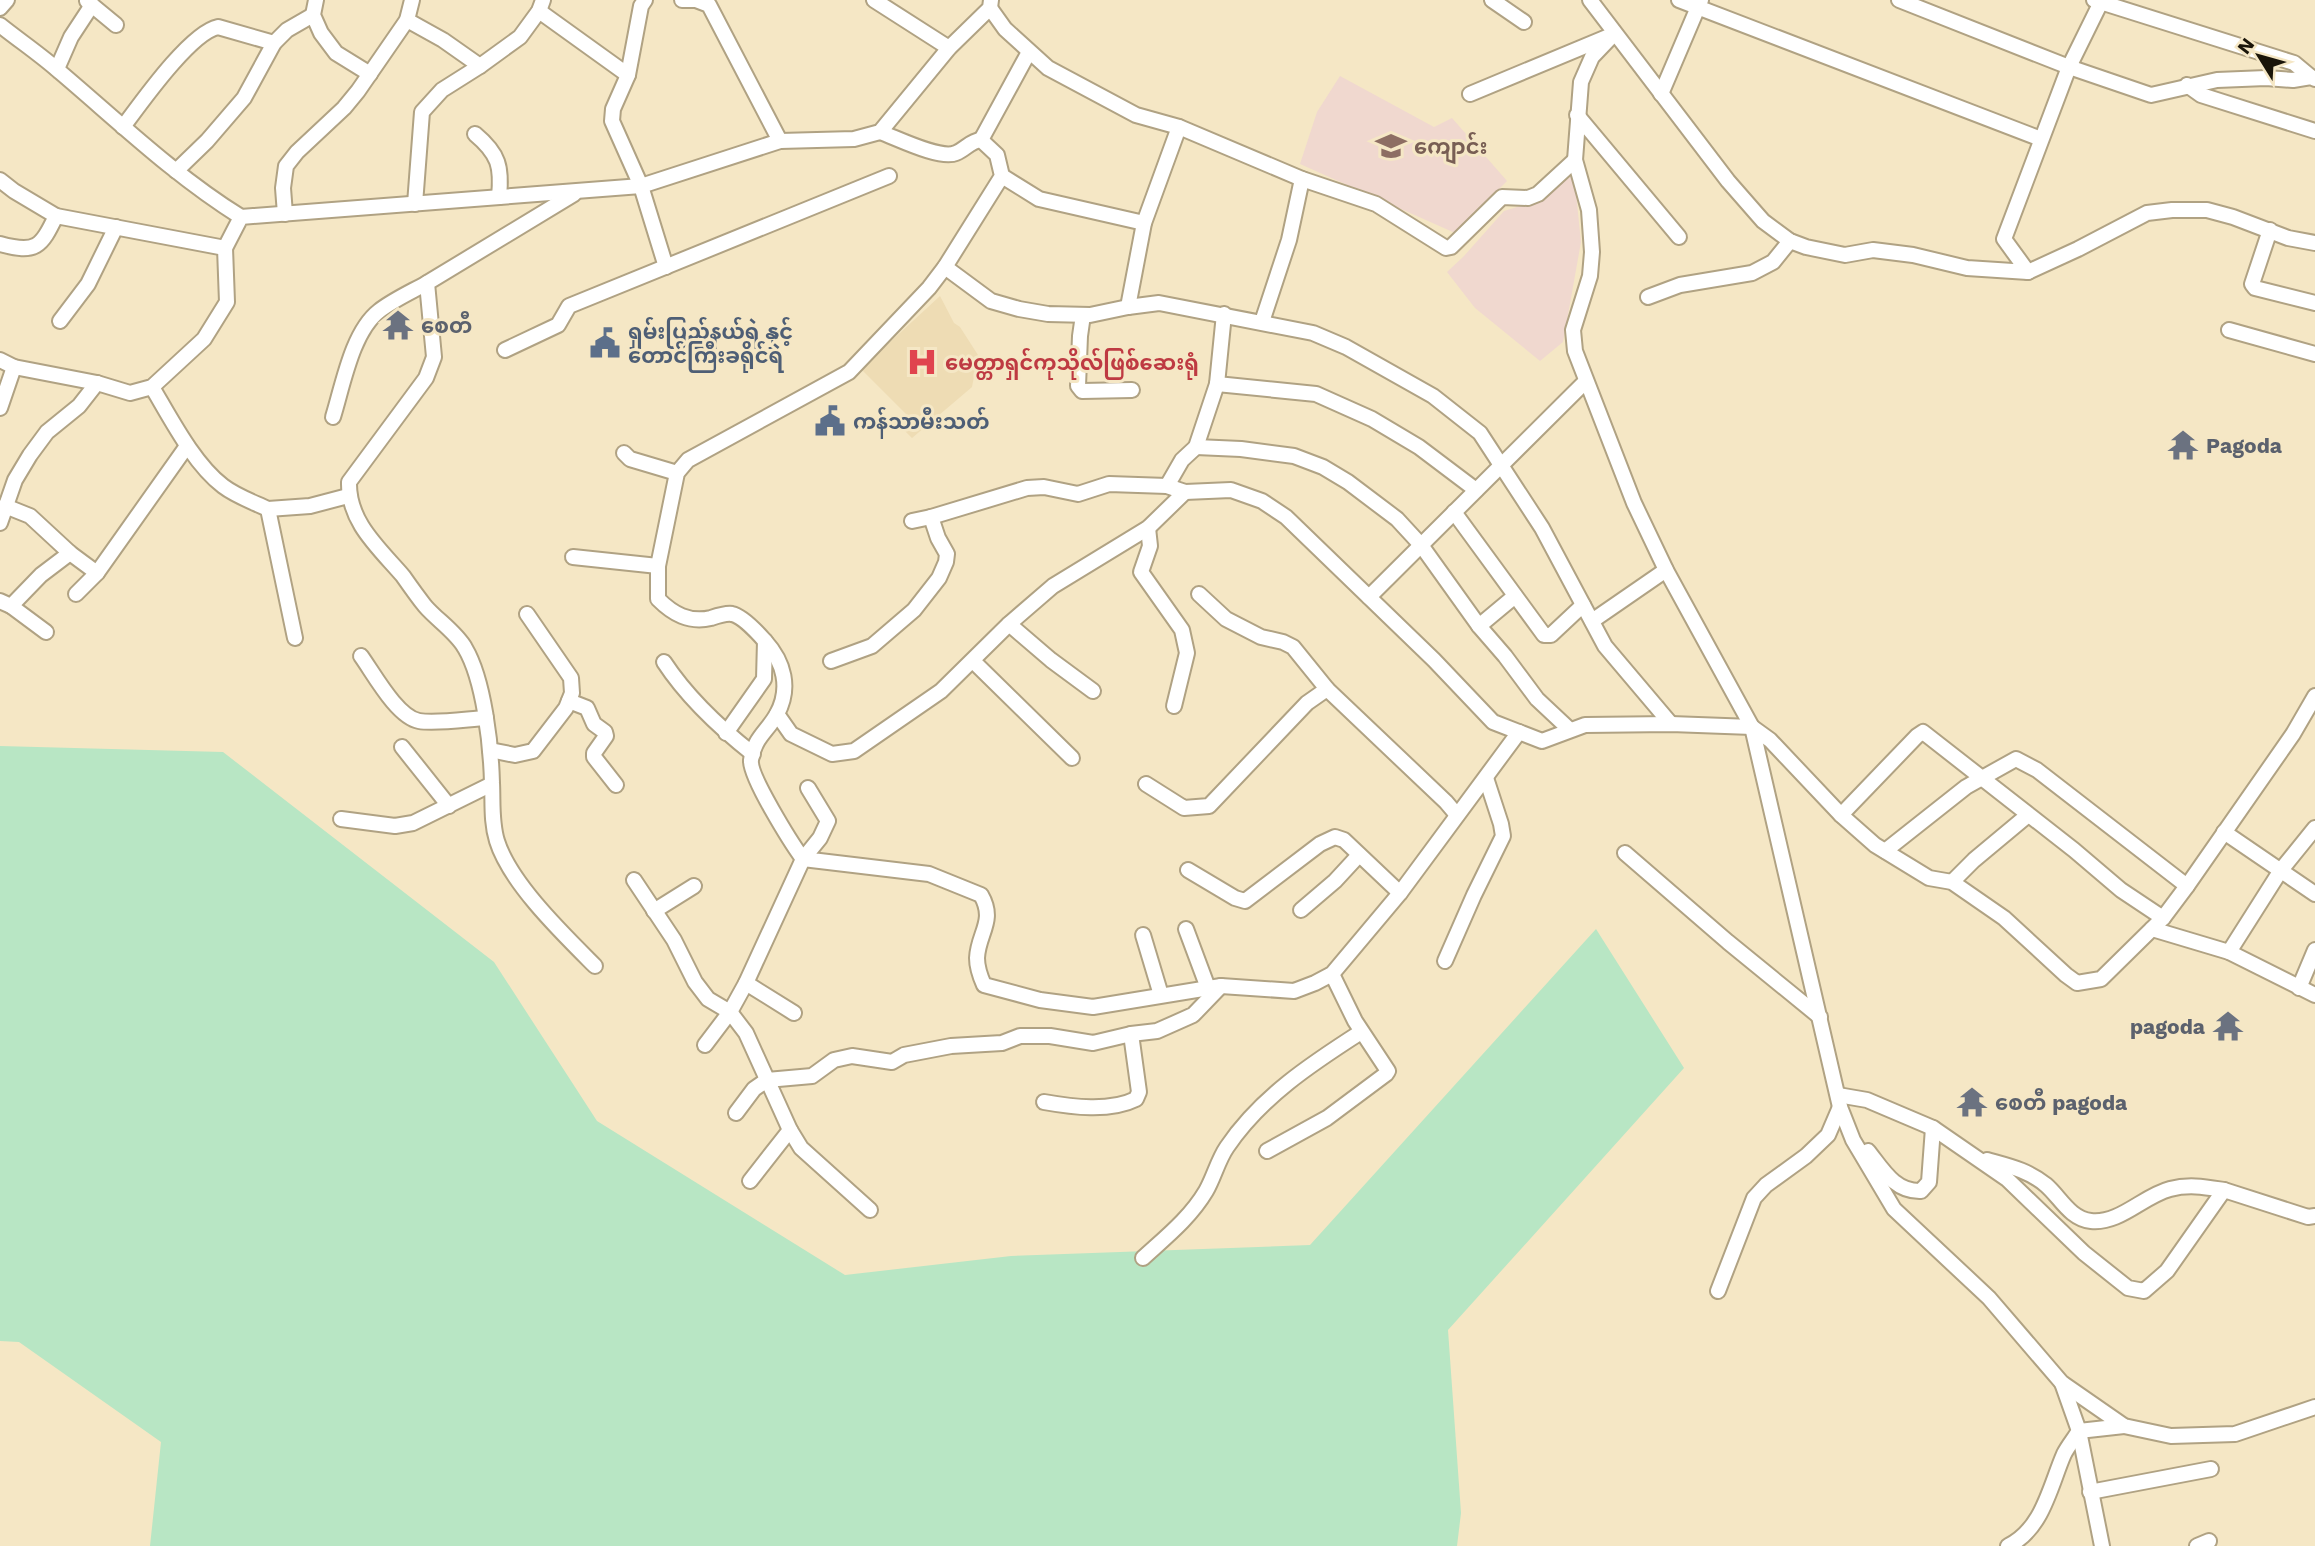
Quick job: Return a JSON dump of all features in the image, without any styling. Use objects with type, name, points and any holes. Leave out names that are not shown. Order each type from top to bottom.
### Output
[{"type":"street","points":[[0,8],[7,0]]},
{"type":"street","points":[[285,214],[283,188],[286,166],[297,152],[344,108],[370,74],[407,20],[412,0]]},
{"type":"street","points":[[645,0],[641,6],[628,75],[613,109],[612,121],[641,186],[666,267]]},
{"type":"street","points":[[682,0],[709,5],[780,141]]},
{"type":"street","points":[[874,0],[949,48]]},
{"type":"street","points":[[1492,0],[1524,22]]},
{"type":"street","points":[[1590,0],[1728,181],[1763,221],[1790,241],[1806,247],[1845,255],[1873,250],[1913,255],[1967,268],[2028,272],[2147,212],[2207,210],[2288,238],[2315,243]]},
{"type":"street","points":[[1679,0],[1699,4],[2040,139]]},
{"type":"street","points":[[1899,0],[2069,67],[2151,94],[2217,80],[2313,78]]},
{"type":"street","points":[[2028,272],[2004,239],[2040,139],[2099,1],[2294,62],[2313,78]]},
{"type":"street","points":[[57,69],[89,3],[116,25]]},
{"type":"street","points":[[880,132],[949,48],[991,4],[1005,29],[1048,68],[1136,115],[1180,127],[1302,179],[1376,204],[1446,248],[1451,247],[1502,197],[1528,198],[1538,194],[1575,160]]},
{"type":"street","points":[[1661,94],[1699,4]]},
{"type":"street","points":[[415,204],[422,112],[442,90],[520,37],[541,5],[628,75]]},
{"type":"street","points":[[176,171],[207,141],[244,98],[274,43],[314,7],[321,33],[336,54],[370,74]]},
{"type":"street","points":[[407,20],[443,40],[480,66]]},
{"type":"street","points":[[0,26],[57,69],[176,171],[209,197],[241,217],[641,186],[780,141],[854,139],[880,132],[945,155],[957,153],[969,143],[981,140],[1029,52]]},
{"type":"street","points":[[123,127],[160,79],[192,43],[209,29],[218,27],[274,43]]},
{"type":"street","points":[[1470,94],[1614,34]]},
{"type":"street","points":[[1614,34],[1592,57],[1581,82],[1575,160],[1589,210],[1592,251],[1590,276],[1573,330],[1575,351],[1634,503],[1666,570],[1752,727],[1840,1101],[1853,1140],[1894,1209],[1989,1298],[2062,1383],[2124,1426]]},
{"type":"street","points":[[2187,85],[2202,95],[2315,131]]},
{"type":"street","points":[[1577,115],[1679,237]]},
{"type":"street","points":[[1128,307],[1144,223],[1180,127]]},
{"type":"street","points":[[475,134],[499,163],[499,197]]},
{"type":"street","points":[[981,140],[997,155],[1002,176],[1039,199],[1144,223]]},
{"type":"street","points":[[505,350],[558,325],[569,306],[889,176]]},
{"type":"street","points":[[803,859],[765,797],[750,762],[757,739],[777,714],[786,682],[782,668],[765,641],[731,613],[700,620],[682,617],[658,600],[658,566],[677,473],[688,460],[849,372],[929,288],[1002,176]]},
{"type":"street","points":[[1262,322],[1289,240],[1302,179]]},
{"type":"street","points":[[0,180],[56,216],[225,248]]},
{"type":"street","points":[[333,417],[357,340],[369,320],[380,310],[578,191]]},
{"type":"street","points":[[0,244],[17,249],[42,243],[56,216]]},
{"type":"street","points":[[0,360],[15,367],[97,383],[130,393],[152,387],[204,339],[227,302],[225,248],[241,217]]},
{"type":"street","points":[[60,321],[88,284],[116,227]]},
{"type":"street","points":[[2270,230],[2252,284],[2255,288],[2315,303]]},
{"type":"street","points":[[1648,298],[1680,285],[1752,274],[1773,262],[1790,241]]},
{"type":"street","points":[[945,267],[991,301],[1048,314],[1083,315],[1159,303],[1313,333],[1335,342],[1433,396],[1480,433],[1542,528],[1605,646],[1671,724]]},
{"type":"street","points":[[427,283],[434,357],[431,366],[426,378],[349,482],[348,496],[357,521],[377,548],[425,606],[464,646],[473,663],[486,718],[493,823],[498,843],[518,880],[557,928],[595,966]]},
{"type":"street","points":[[1167,486],[1182,460],[1196,447],[1217,384],[1224,314]]},
{"type":"street","points":[[1083,315],[1078,386],[1082,391],[1132,390]]},
{"type":"street","points":[[2229,330],[2315,354]]},
{"type":"street","points":[[0,408],[15,367]]},
{"type":"street","points":[[1369,597],[1586,381]]},
{"type":"street","points":[[0,523],[15,480],[30,455],[47,432],[79,406],[97,383]]},
{"type":"street","points":[[1217,384],[1316,394],[1372,419],[1419,447],[1476,489]]},
{"type":"street","points":[[152,387],[187,446],[223,486],[268,509],[310,506],[348,496]]},
{"type":"street","points":[[76,593],[97,573],[187,446]]},
{"type":"street","points":[[1196,447],[1241,449],[1294,456],[1323,467],[1348,482],[1397,519],[1421,545],[1479,626],[1537,699],[1569,729]]},
{"type":"street","points":[[624,453],[630,459],[677,473]]},
{"type":"street","points":[[912,521],[1027,488],[1078,494],[1109,484],[1167,486],[1185,492],[1231,490],[1262,501],[1286,517],[1493,722],[1542,741],[1585,725],[1752,727],[1770,740],[1840,816],[1885,851],[1928,878],[1952,882],[2004,918],[2077,983],[2101,979],[2163,918],[2293,734],[2315,696]]},
{"type":"street","points":[[777,714],[791,734],[832,754],[854,751],[941,691],[1009,624],[1053,586],[1148,528],[1185,492]]},
{"type":"street","points":[[5,506],[30,516],[69,553],[97,573]]},
{"type":"street","points":[[268,509],[295,638]]},
{"type":"street","points":[[1454,512],[1544,635],[1551,635],[1583,605]]},
{"type":"street","points":[[831,662],[872,646],[914,610],[939,578],[947,554],[931,517]]},
{"type":"street","points":[[1148,528],[1150,546],[1141,572],[1182,630],[1187,653],[1174,706]]},
{"type":"street","points":[[46,632],[6,603],[69,553]]},
{"type":"street","points":[[573,557],[658,566]]},
{"type":"street","points":[[1592,621],[1666,570]]},
{"type":"street","points":[[1199,594],[1226,619],[1261,637],[1293,647],[1327,689],[1457,815]]},
{"type":"street","points":[[1479,626],[1515,596]]},
{"type":"street","points":[[490,750],[515,755],[533,751],[566,708],[572,694],[571,678],[527,614]]},
{"type":"street","points":[[1009,624],[1093,691]]},
{"type":"street","points":[[726,733],[764,679],[765,641]]},
{"type":"street","points":[[360,656],[409,717],[420,721],[486,718]]},
{"type":"street","points":[[972,661],[1072,758]]},
{"type":"street","points":[[664,662],[673,677],[726,733],[753,754]]},
{"type":"street","points":[[1146,784],[1184,808],[1209,806],[1307,703],[1327,689]]},
{"type":"street","points":[[569,701],[587,708],[594,724],[606,732],[594,757],[616,785]]},
{"type":"street","points":[[803,859],[929,873],[981,895],[989,913],[977,957],[978,971],[984,985],[995,989],[1040,1000],[1093,1007],[1215,987],[1294,990],[1332,974],[1400,893],[1519,732]]},
{"type":"street","points":[[1840,816],[1923,732],[2121,890],[2163,918]]},
{"type":"street","points":[[402,747],[449,806]]},
{"type":"street","points":[[1885,851],[1966,787],[2016,759],[2037,770],[2187,886]]},
{"type":"street","points":[[1445,961],[1503,836],[1486,778]]},
{"type":"street","points":[[341,819],[395,826],[413,822],[492,784]]},
{"type":"street","points":[[705,1045],[730,1012],[746,983],[803,859],[820,838],[828,821],[808,788]]},
{"type":"street","points":[[1952,882],[2028,815]]},
{"type":"street","points":[[2229,952],[2281,870],[2315,828]]},
{"type":"street","points":[[2224,832],[2315,894]]},
{"type":"street","points":[[1188,870],[1235,898],[1245,901],[1329,838],[1335,837],[1344,840],[1400,893]]},
{"type":"street","points":[[1625,853],[1820,1017]]},
{"type":"street","points":[[1301,910],[1335,881],[1359,855]]},
{"type":"street","points":[[634,880],[674,940],[695,982],[708,999],[730,1012],[746,1033],[790,1130],[801,1148],[870,1210]]},
{"type":"street","points":[[654,911],[694,886]]},
{"type":"street","points":[[1186,929],[1215,987]]},
{"type":"street","points":[[2152,929],[2229,952],[2315,995]]},
{"type":"street","points":[[1143,935],[1161,995]]},
{"type":"street","points":[[2299,988],[2315,950]]},
{"type":"street","points":[[1267,1151],[1327,1118],[1388,1070],[1361,1032],[1332,974]]},
{"type":"street","points":[[746,983],[794,1013]]},
{"type":"street","points":[[736,1113],[754,1089],[767,1080],[812,1076],[834,1060],[852,1056],[892,1062],[904,1055],[951,1046],[1003,1043],[1020,1036],[1050,1036],[1093,1043],[1157,1031],[1193,1016],[1215,987]]},
{"type":"street","points":[[1143,1258],[1188,1216],[1206,1191],[1225,1149],[1267,1100],[1300,1072],[1361,1032]]},
{"type":"street","points":[[1044,1102],[1081,1108],[1128,1103],[1136,1099],[1139,1091],[1132,1034]]},
{"type":"street","points":[[1840,1101],[1867,1100],[1933,1128],[2007,1180],[2084,1253],[2128,1288],[2144,1291],[2167,1271],[2224,1190]]},
{"type":"street","points":[[1718,1292],[1754,1198],[1766,1185],[1806,1156],[1828,1135],[1840,1101]]},
{"type":"street","points":[[1853,1140],[1867,1150],[1899,1187],[1922,1191],[1929,1182],[1933,1128]]},
{"type":"street","points":[[750,1181],[790,1130]]},
{"type":"street","points":[[1979,1158],[2022,1170],[2046,1185],[2072,1213],[2088,1221],[2106,1221],[2169,1189],[2198,1185],[2224,1190],[2308,1217],[2315,1216]]},
{"type":"street","points":[[2062,1383],[2079,1431],[2100,1545]]},
{"type":"street","points":[[2079,1431],[2124,1426],[2171,1436],[2235,1434],[2315,1407]]},
{"type":"street","points":[[2008,1546],[2035,1522],[2051,1492],[2065,1453],[2079,1431]]},
{"type":"street","points":[[2090,1492],[2211,1469]]},
{"type":"shaded area","name":"ကျောင်း","points":[[1340,76],[1434,127],[1452,118],[1507,181],[1455,233],[1300,164],[1317,112]]},
{"type":"shaded area","name":"ကျောင်း","points":[[1574,174],[1581,242],[1563,342],[1540,361],[1475,308],[1447,272],[1504,211],[1540,200]]},
{"type":"shaded area","name":"မေတ္တာရှင်ကုသိုလ်ဖြစ်ဆေးရုံ","points":[[940,296],[954,323],[960,327],[978,355],[972,387],[912,438],[897,423],[906,414],[861,369]]},
{"type":"green space","points":[[0,746],[223,752],[494,962],[597,1121],[845,1275],[1011,1256],[1310,1245],[1596,929],[1684,1068],[1448,1330],[1461,1513],[1457,1546],[150,1546],[161,1442],[19,1342],[0,1341]]},
{"type":"place","name":"ကျောင်း","points":[[1391,146]]},
{"type":"place","name":"စေတီ","points":[[398,325]]},
{"type":"place","name":"ရှမ်းပြည်နယ်ရဲ နှင့် တောင်ကြီးခရိုင်ရဲ","points":[[605,343]]},
{"type":"place","name":"မေတ္တာရှင်ကုသိုလ်ဖြစ်ဆေးရုံ","points":[[922,362]]},
{"type":"place","name":"ကန်သာမီးသတ်","points":[[830,421]]},
{"type":"place","name":"Pagoda","points":[[2183,445]]},
{"type":"place","name":"pagoda","points":[[2228,1026]]},
{"type":"place","name":"စေတီ pagoda","points":[[1972,1102]]}]
